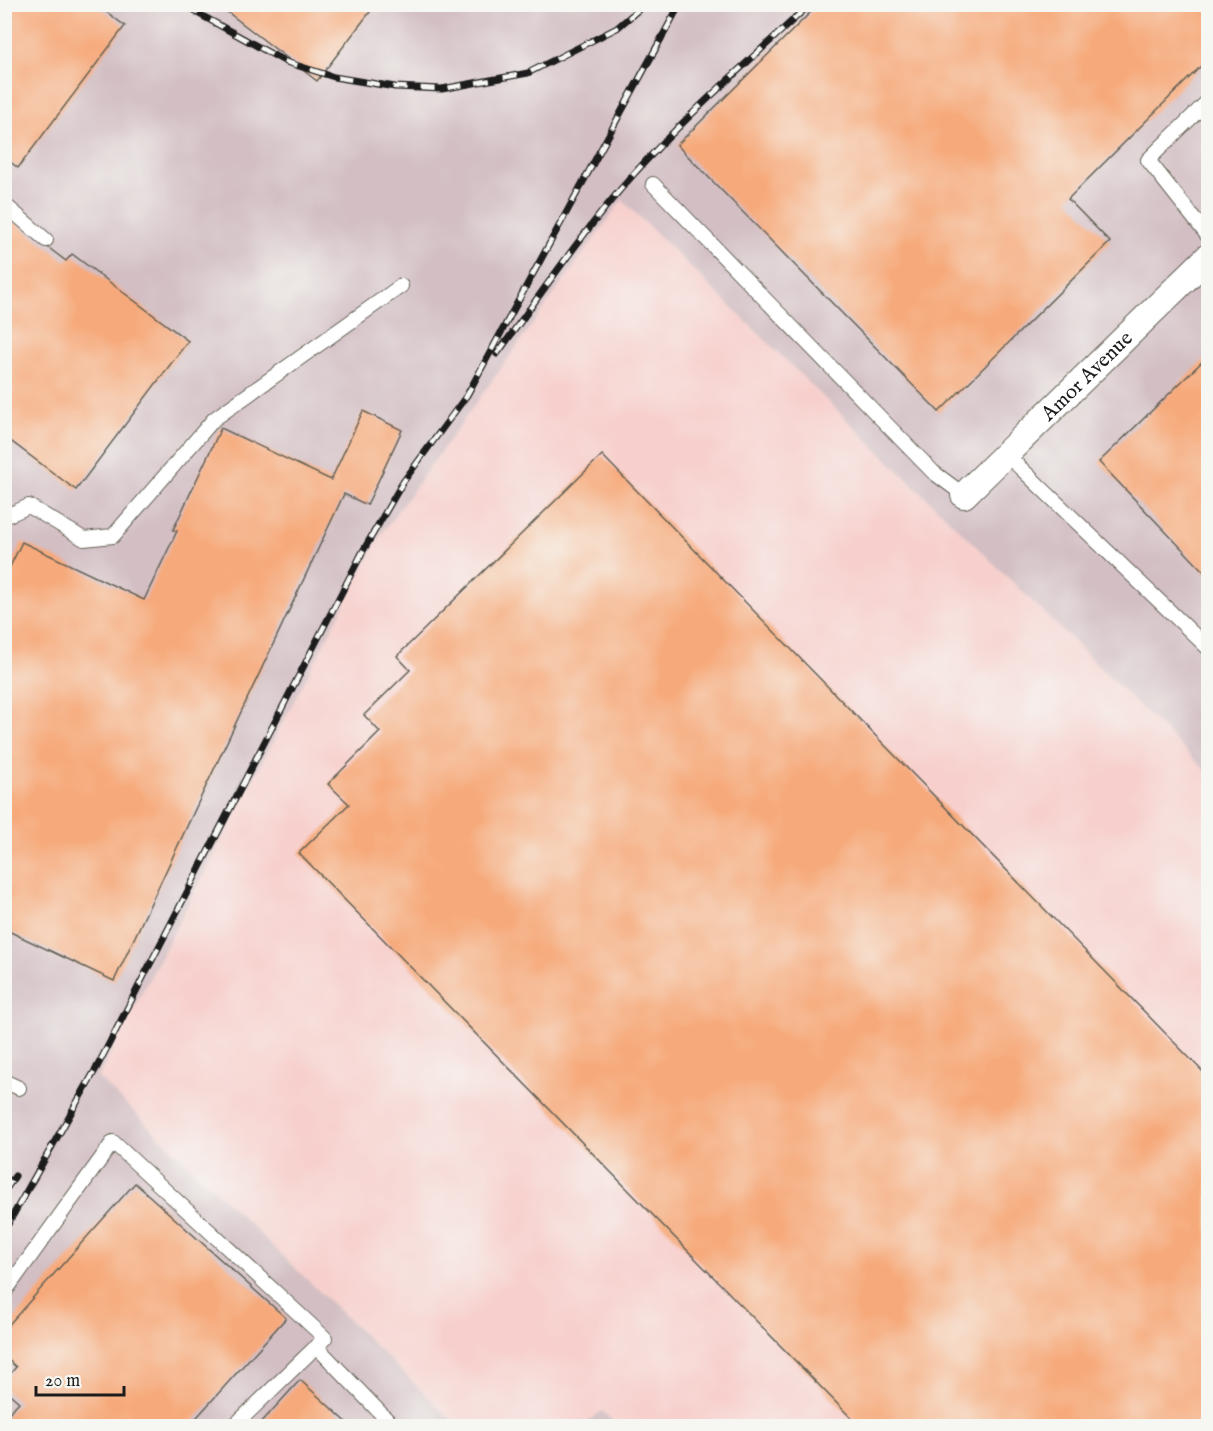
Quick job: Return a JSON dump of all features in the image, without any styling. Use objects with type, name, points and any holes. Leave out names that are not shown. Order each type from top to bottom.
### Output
[{"type":"street","name":"Amor Avenue","points":[[964,495],[1209,257]]},
{"type":"lane","points":[[1209,101],[1148,160],[1209,236]]},
{"type":"lane","points":[[653,184],[933,472],[964,495]]},
{"type":"lane","points":[[4,204],[46,240]]},
{"type":"lane","points":[[4,517],[29,506],[84,539],[113,536],[214,419],[401,286]]},
{"type":"lane","points":[[1006,454],[1209,648]]},
{"type":"lane","points":[[4,1081],[19,1088]]},
{"type":"lane","points":[[4,1293],[112,1142],[324,1338],[234,1426]]},
{"type":"lane","points":[[316,1346],[393,1426]]},
{"type":"shaded area","points":[[5,5],[1208,5],[1208,773],[622,200],[380,536],[98,1077],[458,1426],[5,1426]]},
{"type":"shaded area","points":[[622,199],[1208,773],[1208,1426],[618,1426],[602,1411],[583,1426],[458,1426],[98,1077],[380,536]]},
{"type":"shaded area","points":[[602,1411],[618,1426],[583,1426]]},
{"type":"building","points":[[4,4],[96,4],[125,26],[18,168],[4,157]]},
{"type":"building","points":[[217,4],[376,4],[317,81]]},
{"type":"building","points":[[819,4],[1208,4],[1208,59],[1068,199],[1110,242],[939,412],[677,145]]},
{"type":"building","points":[[4,214],[66,261],[72,254],[188,341],[76,490],[4,436]]},
{"type":"building","points":[[1208,356],[1208,576],[1099,462]]},
{"type":"building","points":[[363,411],[402,430],[367,505],[344,494],[114,981],[4,929],[4,579],[22,542],[144,600],[177,531],[173,530],[221,428],[331,480]]},
{"type":"building","points":[[602,455],[1208,1077],[1208,1426],[859,1426],[299,853],[349,804],[328,784],[380,732],[364,715],[410,670],[397,656]]},
{"type":"building","points":[[135,1183],[286,1318],[189,1426],[4,1426],[4,1418],[19,1402],[4,1389],[4,1381],[16,1367],[4,1356],[4,1330]]},
{"type":"building","points":[[300,1380],[351,1426],[258,1426]]},
{"type":"railway","points":[[188,4],[199,14],[286,62],[334,77],[395,87],[442,89],[528,73],[617,28],[645,4]]},
{"type":"railway","points":[[4,1231],[97,1067],[363,551],[403,482],[467,395],[680,4]]},
{"type":"railway","points":[[497,354],[580,240],[633,175],[697,109],[810,4]]},
{"type":"railway","points":[[4,1192],[15,1176]]}]
